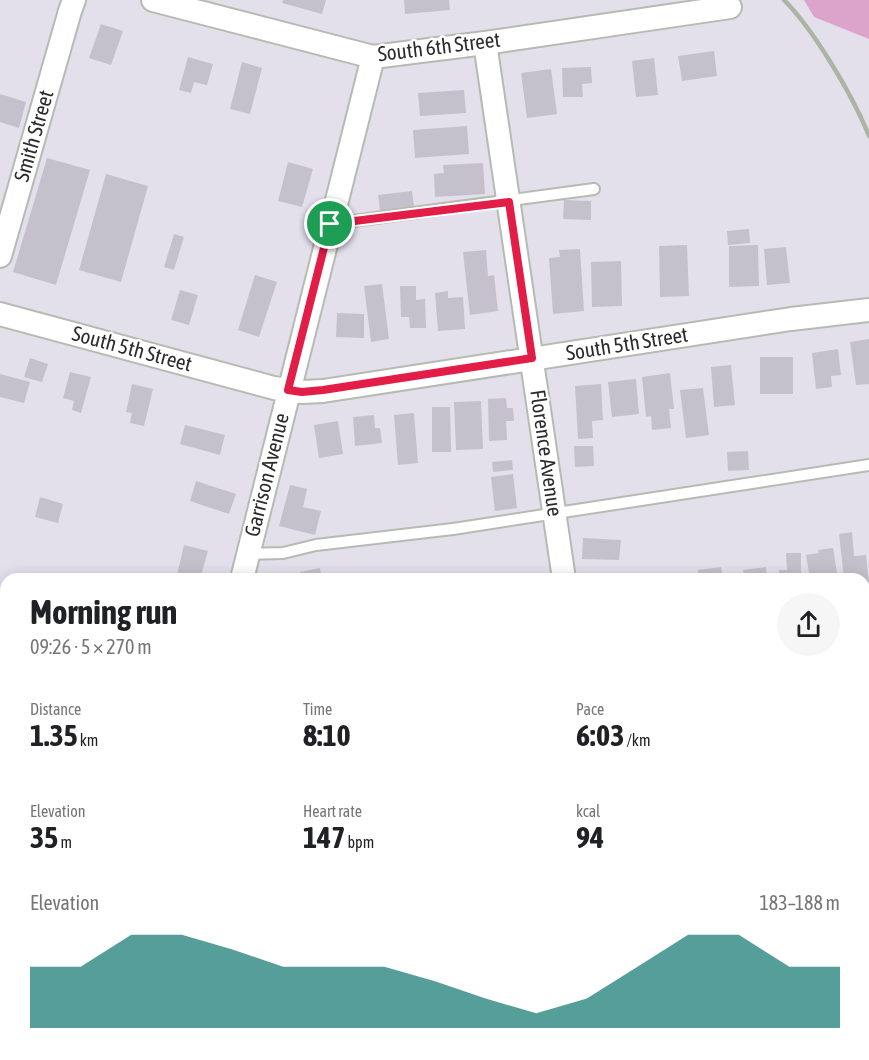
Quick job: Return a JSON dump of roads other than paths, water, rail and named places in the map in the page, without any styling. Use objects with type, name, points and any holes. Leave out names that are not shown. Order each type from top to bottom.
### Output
[{"type":"street","name":"Smith Street","points":[[0,256],[58,50],[75,0]]},
{"type":"street","name":"South 6th Street","points":[[153,0],[373,57],[730,7]]},
{"type":"street","name":"Florence Avenue","points":[[485,43],[563,573]]},
{"type":"street","name":"Garrison Avenue","points":[[243,573],[373,57]]},
{"type":"street","name":"South 5th Street","points":[[0,314],[302,392],[791,319],[869,310]]},
{"type":"lane","points":[[330,224],[594,189]]},
{"type":"lane","points":[[248,554],[283,553],[316,545],[453,529],[869,465]]},
{"type":"railway","points":[[784,0],[808,28],[832,64],[869,136]]}]
